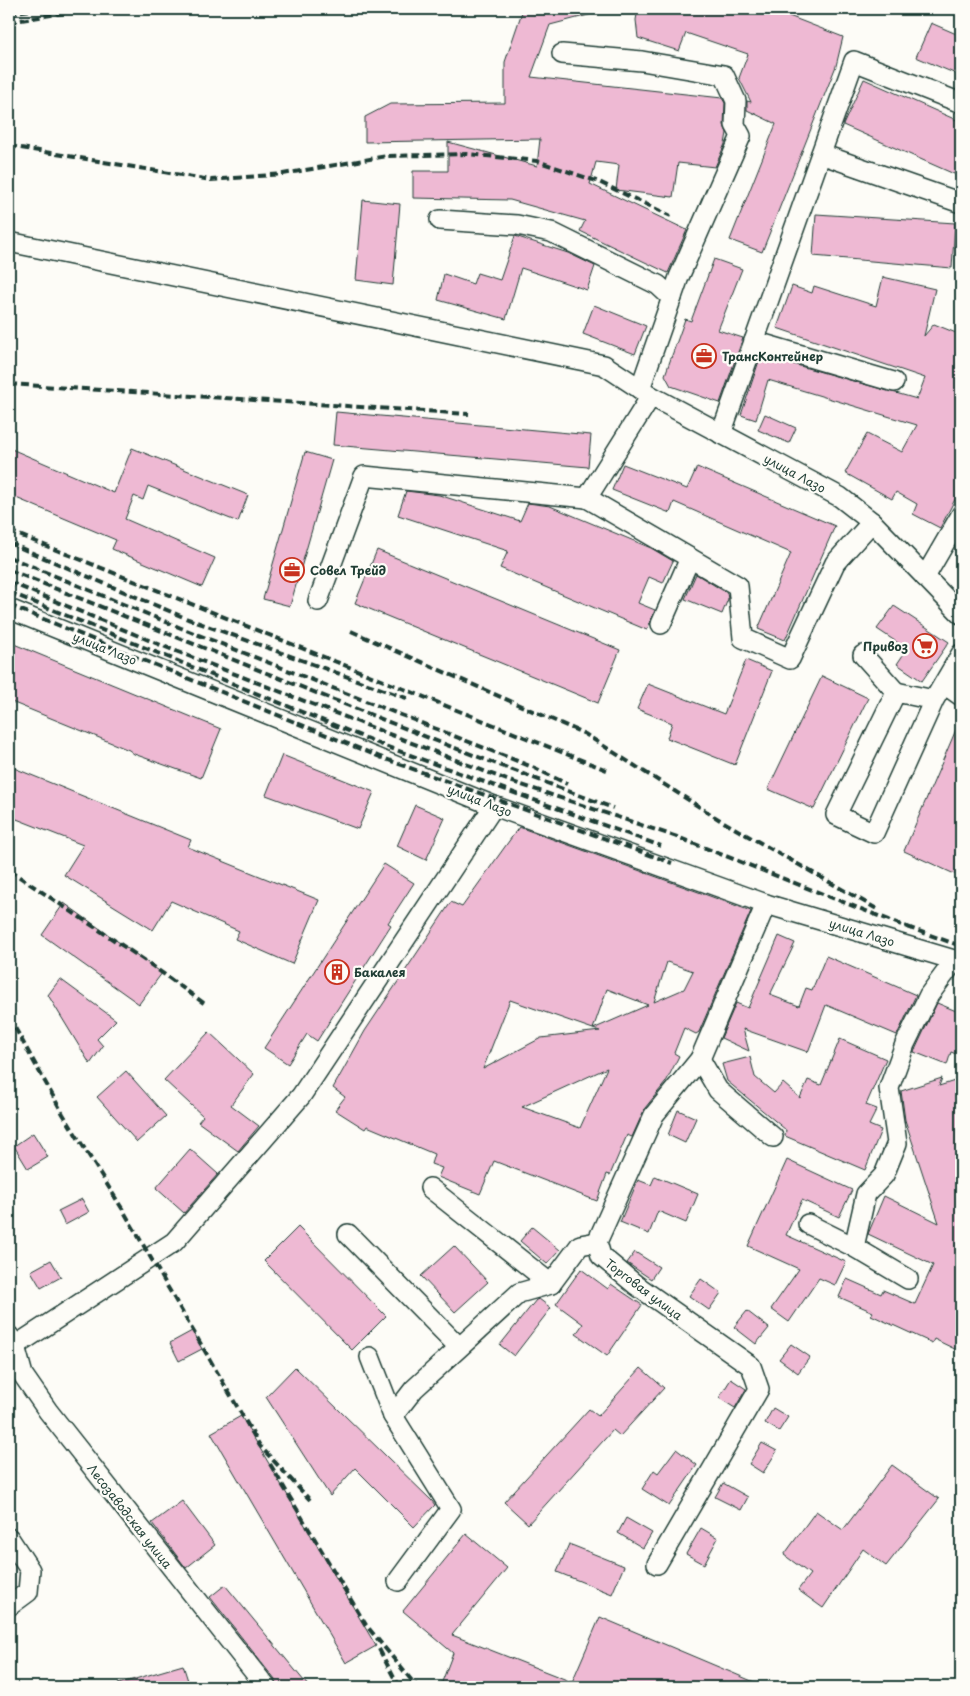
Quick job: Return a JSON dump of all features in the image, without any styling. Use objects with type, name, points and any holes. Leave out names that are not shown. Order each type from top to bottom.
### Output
[{"type":"street","points":[[562,54],[642,61],[724,75],[736,101],[735,125],[741,136],[672,298],[645,392],[587,498]]},
{"type":"street","points":[[721,434],[854,61],[961,103]]},
{"type":"street","points":[[821,154],[961,203]]},
{"type":"street","points":[[440,220],[517,224],[551,232],[658,285],[672,298]]},
{"type":"street","name":"улица Лазо","points":[[9,242],[604,365],[645,392],[840,497],[872,522],[961,614]]},
{"type":"street","points":[[754,341],[894,382]]},
{"type":"street","points":[[318,601],[364,476],[587,498],[738,586],[743,638],[790,659],[835,563],[872,522]]},
{"type":"street","points":[[925,576],[961,516]]},
{"type":"street","points":[[661,624],[690,558]]},
{"type":"street","name":"улица Лазо","points":[[9,609],[494,806],[766,904],[958,961]]},
{"type":"street","points":[[896,692],[836,815],[874,834],[934,700],[961,654]]},
{"type":"street","points":[[863,655],[896,692],[934,700]]},
{"type":"street","points":[[944,684],[961,696]]},
{"type":"street","points":[[12,1341],[174,1242],[301,1096],[494,806]]},
{"type":"street","points":[[393,1416],[414,1389],[519,1293],[550,1284],[580,1245],[597,1242],[654,1115],[700,1059],[766,904]]},
{"type":"street","points":[[854,1247],[866,1194],[884,1175],[897,1143],[889,1088],[905,1044],[929,995],[958,961]]},
{"type":"street","points":[[700,1059],[718,1090],[773,1137]]},
{"type":"street","points":[[430,1188],[550,1284]]},
{"type":"street","points":[[808,1224],[854,1247],[908,1279]]},
{"type":"street","points":[[348,1234],[459,1348]]},
{"type":"street","name":"Торговая улица","points":[[597,1242],[601,1256],[636,1285],[751,1366],[759,1389],[657,1564]]},
{"type":"street","name":"Лесозаводская улица","points":[[12,1341],[23,1375],[48,1411],[266,1687]]},
{"type":"street","points":[[370,1357],[393,1416],[451,1509],[398,1581]]},
{"type":"street","points":[[9,1538],[30,1570],[28,1592],[9,1606]]},
{"type":"building","points":[[523,9],[595,9],[596,13],[550,25],[531,77],[722,98],[725,103],[724,125],[727,133],[725,144],[715,167],[678,163],[673,197],[616,190],[619,165],[596,162],[590,184],[687,230],[668,273],[580,231],[585,221],[510,200],[413,198],[413,171],[448,171],[448,142],[537,166],[540,139],[365,142],[365,117],[390,104],[505,103],[505,62]]},
{"type":"building","points":[[638,9],[771,9],[843,37],[836,66],[762,252],[730,240],[776,124],[747,110],[747,101],[751,102],[739,78],[748,54],[686,33],[679,51],[638,38],[636,20]]},
{"type":"building","points":[[931,23],[961,36],[961,76],[916,57]]},
{"type":"building","points":[[864,79],[961,122],[961,177],[843,125]]},
{"type":"building","points":[[363,200],[400,204],[393,285],[356,280]]},
{"type":"building","points":[[816,214],[955,223],[952,268],[813,256]]},
{"type":"building","points":[[515,236],[568,253],[595,266],[587,290],[521,268],[506,319],[438,300],[444,274],[473,284],[477,273],[500,280]]},
{"type":"building","name":"ТрансКонтейнер","points":[[714,259],[742,269],[718,330],[743,338],[720,403],[671,386],[665,375],[685,319],[691,321]]},
{"type":"building","points":[[883,277],[935,289],[924,336],[934,324],[961,335],[961,488],[940,528],[913,514],[917,504],[896,492],[892,499],[845,473],[867,434],[902,452],[917,425],[768,380],[756,420],[741,415],[761,355],[917,399],[925,378],[777,328],[792,286],[812,293],[814,286],[876,306]]},
{"type":"building","points":[[594,305],[646,326],[635,354],[583,334]]},
{"type":"building","points":[[336,412],[591,435],[588,467],[333,445]]},
{"type":"building","points":[[765,414],[796,428],[789,443],[758,430]]},
{"type":"building","points":[[9,448],[114,493],[132,448],[248,495],[238,522],[148,486],[143,500],[134,496],[125,519],[215,558],[202,587],[112,549],[116,540],[9,495]]},
{"type":"building","points":[[305,452],[332,460],[290,606],[263,599]]},
{"type":"building","points":[[623,464],[687,489],[697,467],[835,526],[785,640],[758,629],[791,553],[674,502],[670,513],[612,490]]},
{"type":"building","points":[[406,491],[439,495],[520,521],[528,503],[550,506],[651,548],[673,561],[663,583],[649,577],[638,603],[655,610],[647,630],[500,568],[508,551],[398,515]]},
{"type":"building","points":[[377,550],[620,650],[598,703],[355,603]]},
{"type":"building","points":[[696,574],[727,593],[728,599],[722,614],[685,599]]},
{"type":"building","name":"Привоз","points":[[894,606],[949,642],[922,681],[897,664],[907,649],[877,629]]},
{"type":"building","points":[[9,642],[221,729],[201,778],[134,754],[129,750],[9,701]]},
{"type":"building","points":[[746,660],[772,671],[735,765],[667,738],[672,723],[637,709],[648,684],[724,714]]},
{"type":"building","points":[[822,676],[868,698],[814,809],[768,789]]},
{"type":"building","points":[[961,718],[961,877],[904,851]]},
{"type":"building","points":[[282,755],[374,792],[358,829],[266,795]]},
{"type":"building","points":[[9,766],[191,840],[188,847],[319,900],[292,964],[235,939],[239,931],[171,901],[153,930],[64,875],[83,845],[9,816]]},
{"type":"building","points":[[415,805],[445,818],[426,860],[397,846]]},
{"type":"building","points":[[519,827],[751,911],[699,1032],[696,1034],[684,1028],[674,1053],[679,1056],[666,1082],[645,1108],[632,1137],[627,1135],[610,1175],[607,1174],[597,1201],[494,1161],[480,1194],[438,1177],[442,1168],[431,1164],[434,1154],[367,1126],[365,1129],[335,1110],[345,1097],[333,1088],[365,1031],[451,902],[462,907]],"holes":[[[667,962],[693,971],[684,989],[654,1002]],[[607,989],[648,1005],[593,1029]],[[510,1000],[600,1031],[541,1038],[483,1069]],[[607,1068],[580,1128],[522,1107]]]},
{"type":"building","name":"Бакалея","points":[[384,864],[414,883],[388,923],[391,925],[317,1041],[307,1034],[288,1064],[264,1048]]},
{"type":"building","points":[[64,903],[162,973],[139,1004],[42,935]]},
{"type":"building","points":[[779,936],[795,943],[770,995],[799,1006],[806,988],[812,990],[826,956],[916,995],[897,1035],[826,1005],[808,1052],[743,1029],[749,1051],[721,1038],[736,1003],[748,1008]]},
{"type":"building","points":[[60,979],[116,1020],[97,1039],[103,1046],[90,1064],[48,995]]},
{"type":"building","points":[[937,1003],[961,1013],[961,1056],[951,1052],[947,1065],[914,1052]]},
{"type":"building","points":[[209,1032],[254,1074],[231,1105],[259,1126],[238,1151],[198,1122],[203,1116],[164,1080]]},
{"type":"building","points":[[840,1039],[886,1059],[866,1105],[877,1109],[869,1125],[881,1130],[865,1170],[785,1136],[786,1130],[727,1081],[722,1064],[750,1057],[755,1077],[774,1093],[783,1083],[800,1098],[808,1080],[821,1085]]},
{"type":"building","points":[[126,1071],[166,1116],[137,1142],[97,1097]]},
{"type":"building","points":[[942,1078],[939,1086],[961,1079],[961,1352],[934,1339],[932,1343],[871,1315],[873,1312],[839,1297],[847,1279],[881,1294],[883,1290],[915,1304],[933,1265],[868,1234],[884,1196],[939,1223],[905,1120],[901,1091]]},
{"type":"building","points":[[678,1110],[696,1118],[685,1143],[668,1135]]},
{"type":"building","points":[[33,1133],[48,1157],[28,1169],[14,1146]]},
{"type":"building","points":[[190,1149],[218,1174],[184,1213],[156,1188]]},
{"type":"building","points":[[787,1160],[852,1190],[839,1217],[802,1200],[786,1235],[846,1262],[835,1285],[819,1278],[789,1322],[771,1309],[799,1269],[748,1246]]},
{"type":"building","points":[[655,1176],[698,1194],[686,1223],[658,1211],[649,1234],[620,1222],[638,1180],[651,1185]]},
{"type":"building","points":[[82,1199],[89,1212],[65,1225],[58,1211]]},
{"type":"building","points":[[298,1227],[386,1316],[352,1350],[264,1261]]},
{"type":"building","points":[[532,1227],[560,1250],[547,1264],[520,1241]]},
{"type":"building","points":[[454,1246],[488,1282],[455,1312],[421,1276]]},
{"type":"building","points":[[635,1252],[659,1267],[651,1279],[627,1263]]},
{"type":"building","points":[[51,1260],[61,1277],[41,1288],[31,1271]]},
{"type":"building","points":[[581,1269],[608,1289],[611,1284],[642,1305],[607,1356],[576,1334],[583,1324],[556,1304]]},
{"type":"building","points":[[701,1279],[721,1293],[709,1310],[689,1296]]},
{"type":"building","points":[[539,1299],[551,1308],[514,1356],[500,1345],[536,1300]]},
{"type":"building","points":[[747,1311],[769,1328],[756,1344],[734,1327]]},
{"type":"building","points":[[192,1331],[202,1349],[179,1361],[170,1343]]},
{"type":"building","points":[[791,1344],[810,1357],[798,1373],[779,1359]]},
{"type":"building","points":[[295,1367],[435,1505],[414,1527],[355,1468],[330,1496],[266,1397]]},
{"type":"building","points":[[641,1368],[664,1388],[620,1436],[613,1430],[528,1524],[504,1502],[589,1409],[598,1416]]},
{"type":"building","points":[[731,1379],[746,1389],[735,1408],[719,1398]]},
{"type":"building","points":[[773,1408],[788,1417],[779,1431],[765,1423]]},
{"type":"building","points":[[241,1416],[376,1646],[346,1663],[211,1433]]},
{"type":"building","points":[[762,1443],[777,1451],[763,1473],[749,1464]]},
{"type":"building","points":[[676,1449],[697,1465],[669,1506],[642,1489],[654,1470],[658,1473]]},
{"type":"building","points":[[892,1465],[939,1499],[886,1566],[863,1549],[823,1608],[798,1590],[810,1574],[784,1555],[816,1511],[843,1530]]},
{"type":"building","points":[[723,1483],[748,1497],[741,1510],[715,1497]]},
{"type":"building","points":[[182,1501],[215,1545],[186,1568],[152,1523]]},
{"type":"building","points":[[626,1518],[652,1533],[643,1548],[618,1533]]},
{"type":"building","points":[[701,1528],[718,1538],[704,1564],[686,1554]]},
{"type":"building","points":[[466,1534],[507,1568],[452,1635],[572,1682],[600,1617],[766,1687],[440,1687],[453,1653],[403,1611]]},
{"type":"building","points":[[569,1544],[624,1566],[612,1594],[557,1572]]},
{"type":"building","points":[[225,1585],[309,1687],[277,1687],[275,1680],[210,1597]]},
{"type":"building","points":[[183,1665],[190,1687],[119,1687],[118,1684]]},
{"type":"railway","points":[[9,13],[37,9]]},
{"type":"railway","points":[[9,22],[87,9]]},
{"type":"railway","points":[[9,146],[211,180],[283,174],[387,156],[467,154],[537,161],[599,182],[671,216]]},
{"type":"railway","points":[[9,384],[469,414]]},
{"type":"railway","points":[[9,531],[609,771]]},
{"type":"railway","points":[[9,543],[188,619],[409,699]]},
{"type":"railway","points":[[9,557],[181,628],[535,768],[567,784]]},
{"type":"railway","points":[[9,570],[439,742],[613,808]]},
{"type":"railway","points":[[9,582],[163,646],[507,780],[677,837],[912,929]]},
{"type":"railway","points":[[9,592],[385,746],[661,846]]},
{"type":"railway","points":[[9,605],[380,757],[672,863]]},
{"type":"railway","points":[[351,631],[585,734],[720,820],[877,909]]},
{"type":"railway","points":[[9,870],[147,962],[205,1004]]},
{"type":"railway","points":[[907,927],[961,946]]},
{"type":"railway","points":[[9,1017],[63,1114],[123,1210],[260,1446],[310,1500]]},
{"type":"railway","points":[[270,1464],[366,1625],[417,1687]]},
{"type":"railway","points":[[379,1649],[399,1687]]},
{"type":"place","name":"ТрансКонтейнер","points":[[704,356]]},
{"type":"place","name":"Совел Трейд","points":[[292,570]]},
{"type":"place","name":"Привоз","points":[[925,646]]},
{"type":"place","name":"Бакалея","points":[[337,972]]}]
